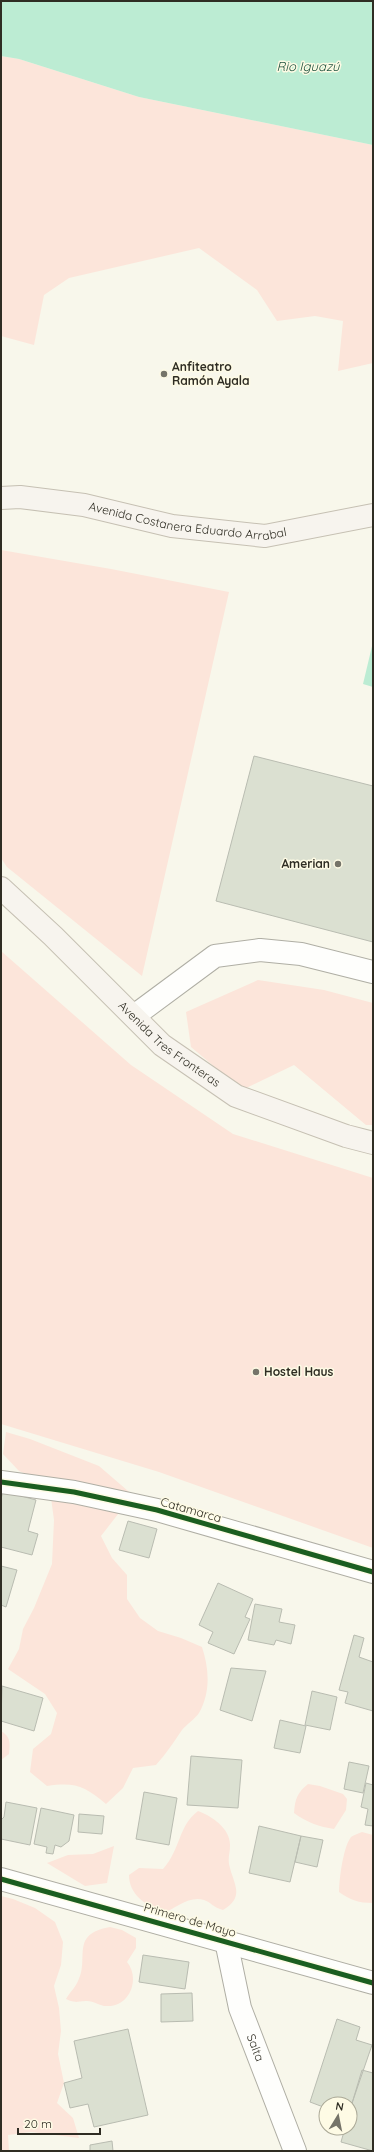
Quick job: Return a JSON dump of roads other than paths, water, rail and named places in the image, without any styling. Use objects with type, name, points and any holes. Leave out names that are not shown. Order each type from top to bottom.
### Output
[{"type":"main road","name":"Avenida Costanera Eduardo Arrabal","points":[[1,498],[20,497],[84,505],[172,526],[265,536],[373,515]]},
{"type":"main road","name":"Avenida Tres Fronteras","points":[[1,888],[134,1016],[162,1045],[236,1096],[346,1136],[373,1143]]},
{"type":"street","points":[[134,1016],[214,956],[260,950],[301,954],[373,972]]},
{"type":"street","name":"Catamarca","points":[[1,1482],[74,1492],[157,1510],[373,1572]]},
{"type":"street","name":"Primero de Mayo","points":[[1,1878],[373,1983]]},
{"type":"street","name":"Salta","points":[[226,1941],[240,2008],[295,2151]]},
{"type":"water","name":"Rio Iguazú","points":[[1,1],[373,1],[373,145],[139,97],[19,59],[1,56]]},
{"type":"water","points":[[373,642],[373,687],[363,684]]},
{"type":"place","name":"Anfiteatro Ramón Ayala","points":[[164,374]]},
{"type":"place","name":"Amerian","points":[[338,864]]},
{"type":"place","name":"Hostel Haus","points":[[256,1372]]}]
